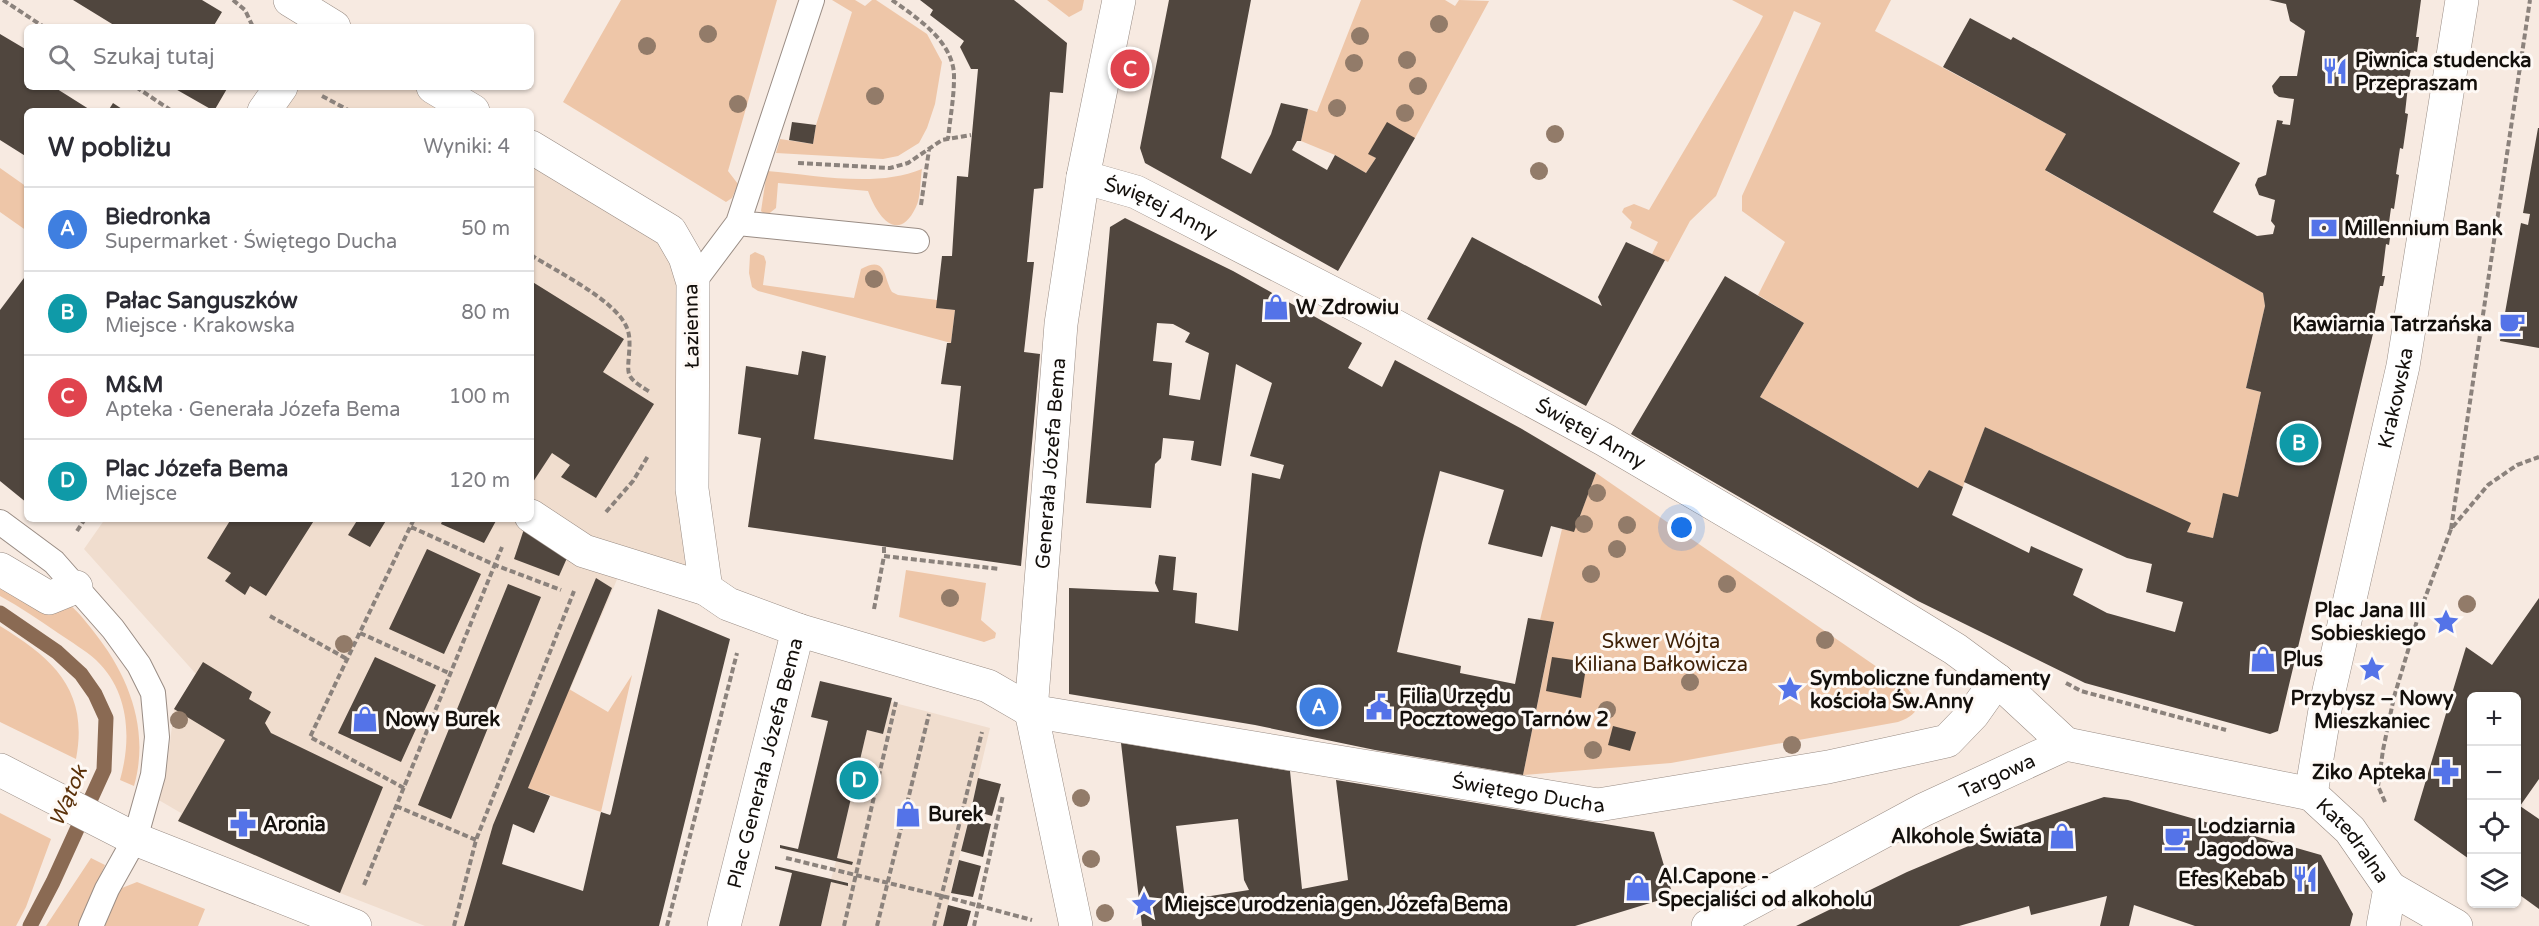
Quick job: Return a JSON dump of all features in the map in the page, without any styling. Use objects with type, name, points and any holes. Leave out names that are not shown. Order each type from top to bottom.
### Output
[{"type":"street","points":[[290,0],[326,24]]},
{"type":"street","name":"Generała Józefa Bema","points":[[1076,926],[1031,711],[1061,324],[1083,177],[1119,0]]},
{"type":"street","name":"Krakowska","points":[[2311,794],[2326,704],[2403,366],[2462,0]]},
{"type":"street","points":[[266,108],[279,90]]},
{"type":"street","points":[[438,90],[467,108]]},
{"type":"street","name":"Łazienna","points":[[534,149],[670,231],[685,257],[693,283],[692,489],[706,589]]},
{"type":"street","name":"Świętej Anny","points":[[1083,177],[1136,192],[1371,313],[1605,440],[1816,564],[1954,649],[1997,680],[2066,744]]},
{"type":"street","points":[[534,518],[584,551],[706,589],[728,604],[798,630]]},
{"type":"street","points":[[0,569],[49,598],[76,587]]},
{"type":"street","name":"Plac Generała Józefa Bema","points":[[724,926],[798,630],[988,686],[1031,711]]},
{"type":"street","name":"Świętego Ducha","points":[[1031,711],[1598,805],[1828,767],[1947,741],[1973,714],[1997,680]]},
{"type":"street","points":[[2066,744],[2311,794]]},
{"type":"street","name":"Targowa","points":[[1708,926],[1923,810],[2066,744]]},
{"type":"street","points":[[0,770],[135,839],[355,926]]},
{"type":"street","name":"Katedralna","points":[[2311,794],[2350,830],[2391,888],[2383,926]]},
{"type":"street","points":[[2391,888],[2456,926]]},
{"type":"lane","points":[[693,283],[738,223],[812,0]]},
{"type":"lane","points":[[738,223],[917,241]]},
{"type":"lane","points":[[0,522],[54,562],[113,629],[139,665],[153,693],[157,737],[153,775],[135,839],[107,889],[91,926]]},
{"type":"path","points":[[3,0],[39,24]]},
{"type":"path","points":[[233,0],[245,10],[252,24]]},
{"type":"path","points":[[892,0],[933,31],[947,53],[955,75],[948,139]]},
{"type":"path","points":[[2389,810],[2378,786],[2383,750],[2392,707],[2419,614],[2451,529],[2530,0]]},
{"type":"path","points":[[140,90],[168,108]]},
{"type":"path","points":[[758,163],[775,161],[890,168],[908,163],[948,139],[971,135]]},
{"type":"path","points":[[921,210],[929,149]]},
{"type":"path","points":[[534,257],[601,299],[617,313],[627,328],[631,353],[629,374],[633,380],[653,394]]},
{"type":"path","points":[[454,926],[476,840],[587,561],[584,551],[590,528],[621,497],[650,454]]},
{"type":"path","points":[[2451,529],[2488,485],[2517,465],[2539,457]]},
{"type":"path","points":[[404,788],[310,737],[413,522]]},
{"type":"path","points":[[411,527],[495,565],[573,595]]},
{"type":"path","points":[[363,886],[506,537]]},
{"type":"path","points":[[872,620],[884,547]]},
{"type":"path","points":[[884,556],[1001,569]]},
{"type":"path","points":[[270,616],[347,659]]},
{"type":"path","points":[[360,633],[451,674]]},
{"type":"path","points":[[667,926],[739,646]]},
{"type":"path","points":[[2060,680],[2082,691],[2231,731]]},
{"type":"path","points":[[934,926],[985,721],[988,686]]},
{"type":"path","points":[[844,926],[899,690]]},
{"type":"path","points":[[877,926],[929,712]]},
{"type":"path","points":[[974,926],[1005,790]]},
{"type":"path","points":[[396,806],[476,840]]},
{"type":"path","points":[[781,857],[941,896],[1037,924],[1035,912]]},
{"type":"shaded area","points":[[279,90],[438,90],[467,108],[266,108]]},
{"type":"shaded area","name":"Nowy Burek","points":[[534,149],[685,257],[706,589],[624,563],[513,824],[484,926],[425,926],[340,893],[178,821],[181,813],[157,799],[167,767],[174,709],[196,674],[84,549],[103,522],[534,522]]},
{"type":"shaded area","name":"Burek","points":[[891,702],[990,728],[943,926],[821,926],[831,882],[848,886],[848,882],[831,879],[836,861],[852,865],[853,863],[837,858],[867,730],[883,734]]},
{"type":"green space","points":[[621,0],[777,0],[728,171],[738,184],[732,198],[726,202],[563,102]]},
{"type":"green space","points":[[832,0],[855,0],[865,6],[872,0],[876,0],[927,34],[942,62],[935,104],[927,128],[919,143],[898,156],[883,159],[776,153],[780,139],[813,144],[816,125],[852,12]]},
{"type":"green space","points":[[1047,0],[1084,0],[1082,10],[1069,17]]},
{"type":"green space","points":[[1361,0],[1445,0],[1455,6],[1459,0],[1489,1],[1415,138],[1369,154],[1376,158],[1366,173],[1335,155],[1301,141],[1308,109],[1317,112]]},
{"type":"green space","points":[[1732,0],[1891,0],[1875,31],[2066,134],[2046,171],[2263,293],[2265,306],[2246,388],[2261,392],[2238,497],[2223,494],[2213,538],[2187,532],[2190,523],[1985,427],[1963,487],[1929,470],[1918,488],[1760,397],[1804,323],[1758,295],[1785,242],[1742,211],[1742,196],[1821,23],[1794,11],[1716,196],[1690,221],[1668,262],[1652,254],[1658,242],[1630,228],[1632,222],[1622,212],[1624,208],[1634,204],[1649,210],[1759,24],[1763,16]]},
{"type":"green space","points":[[0,168],[24,185],[24,229],[0,212]]},
{"type":"green space","points":[[922,169],[918,203],[909,218],[902,224],[889,223],[882,217],[868,191],[778,183],[776,208],[766,216],[761,211],[767,171],[866,179],[904,175]]},
{"type":"green space","points":[[755,252],[764,256],[766,262],[763,285],[854,298],[861,269],[869,265],[880,266],[892,292],[898,295],[937,300],[937,308],[955,310],[951,343],[758,291],[752,287],[749,273],[750,255]]},
{"type":"green space","name":"Skwer Wójta Kiliana Bałkowicza","points":[[1596,473],[1906,687],[1917,703],[1915,712],[1898,722],[1671,763],[1523,775],[1554,623],[1540,620],[1562,529],[1574,531]]},
{"type":"green space","points":[[906,570],[986,583],[981,620],[996,633],[995,638],[984,642],[899,617]]},
{"type":"green space","points":[[0,577],[58,598],[69,605],[77,611],[106,649],[126,685],[138,724],[138,765],[134,786],[120,780],[126,748],[125,716],[115,686],[107,672],[83,649],[0,596]]},
{"type":"green space","points":[[0,626],[36,651],[63,679],[72,696],[77,714],[79,735],[76,759],[0,722]]},
{"type":"green space","points":[[632,675],[601,812],[528,788],[569,689],[608,712]]},
{"type":"green space","points":[[0,813],[51,839],[26,907],[16,926],[0,926]]},
{"type":"green space","points":[[91,858],[105,865],[78,926],[46,926]]},
{"type":"green space","points":[[137,882],[205,909],[198,926],[102,926],[117,890]]},
{"type":"building","points":[[73,0],[202,0],[222,12],[215,24],[112,24]]},
{"type":"building","points":[[920,0],[1014,0],[1067,43],[1063,93],[1050,92],[1043,188],[1034,189],[1027,262],[1034,262],[1024,352],[1040,354],[1021,566],[748,527],[761,438],[738,434],[746,366],[798,375],[802,351],[826,356],[814,439],[953,460],[961,386],[941,384],[947,343],[951,343],[955,310],[936,308],[942,256],[952,256],[957,176],[968,177],[978,69],[971,69],[960,47],[964,41],[930,15],[933,10]]},
{"type":"building","points":[[1169,0],[1251,0],[1221,158],[1251,174],[1271,134],[1281,103],[1308,109],[1301,141],[1297,141],[1292,150],[1327,170],[1335,155],[1366,173],[1376,158],[1368,154],[1387,122],[1415,138],[1338,271],[1145,163],[1140,148]]},
{"type":"building","points":[[2269,0],[2421,0],[2416,37],[2419,37],[2417,52],[2414,51],[2409,79],[2413,79],[2412,86],[2408,86],[2405,113],[2408,114],[2403,149],[2400,148],[2396,174],[2399,175],[2394,209],[2391,208],[2387,237],[2390,238],[2389,245],[2386,244],[2382,276],[2385,276],[2383,286],[2380,286],[2374,317],[2377,317],[2278,731],[2270,734],[2085,683],[1918,601],[1631,434],[1725,276],[1804,323],[1760,397],[1918,488],[1929,470],[1963,487],[1952,515],[2029,553],[2031,546],[2083,569],[2073,595],[2107,613],[2175,632],[2183,602],[2146,592],[2152,564],[2127,558],[1964,482],[1985,427],[2191,523],[2187,532],[2213,538],[2223,493],[2238,497],[2261,392],[2246,388],[2265,306],[2263,293],[2045,170],[2066,134],[1943,67],[1970,18],[2011,40],[2013,37],[2240,163],[2213,212],[2257,236],[2273,234],[2275,226],[2271,221],[2275,200],[2259,195],[2255,185],[2258,178],[2266,175],[2277,120],[2283,121],[2282,124],[2290,125],[2294,99],[2279,97],[2274,93],[2272,86],[2280,76],[2297,76],[2305,31],[2290,21],[2286,4]]},
{"type":"building","points":[[0,34],[24,48],[24,90],[59,90],[87,108],[24,108],[24,155],[0,140]]},
{"type":"building","points":[[177,90],[226,90],[216,108],[209,108]]},
{"type":"building","points":[[113,103],[120,108],[110,108]]},
{"type":"building","points":[[792,122],[816,125],[813,144],[789,140]]},
{"type":"building","points":[[2538,128],[2539,348],[2500,341],[2521,223],[2528,225],[2530,214],[2523,213]]},
{"type":"building","points":[[1125,218],[1233,271],[1362,343],[1348,368],[1382,387],[1395,360],[1522,429],[1596,473],[1574,532],[1551,526],[1542,557],[1488,544],[1504,490],[1440,471],[1422,543],[1397,652],[1461,666],[1460,673],[1515,684],[1528,618],[1554,622],[1523,775],[1375,750],[1255,725],[1069,694],[1069,588],[1159,592],[1155,583],[1159,555],[1176,557],[1173,590],[1197,593],[1195,623],[1238,631],[1252,473],[1280,479],[1284,465],[1250,456],[1272,383],[1236,364],[1221,466],[1191,460],[1194,441],[1163,438],[1161,458],[1155,464],[1151,508],[1086,503],[1110,227]],"holes":[[[1157,323],[1173,324],[1190,333],[1185,342],[1209,353],[1200,400],[1169,395],[1172,363],[1153,361]]]},
{"type":"building","points":[[1472,237],[1602,306],[1598,297],[1626,242],[1665,260],[1586,406],[1427,319]]},
{"type":"building","points":[[24,278],[24,501],[0,481],[0,310]]},
{"type":"building","points":[[534,283],[624,339],[603,372],[654,404],[596,498],[561,477],[570,465],[552,453],[534,480]]},
{"type":"building","points":[[229,522],[313,522],[266,596],[250,586],[245,595],[225,581],[231,573],[207,558]]},
{"type":"building","points":[[356,522],[385,522],[370,547],[348,535]]},
{"type":"building","points":[[442,522],[495,522],[484,543],[441,524]]},
{"type":"building","points":[[524,529],[567,558],[559,576],[514,559]]},
{"type":"building","points":[[427,549],[481,574],[444,654],[389,629]]},
{"type":"building","points":[[596,578],[612,588],[528,788],[550,796],[534,833],[513,824],[502,864],[583,891],[601,812],[610,815],[611,813],[658,609],[730,639],[659,926],[464,926],[493,825]]},
{"type":"building","points":[[508,584],[541,597],[451,819],[418,805]]},
{"type":"building","points":[[2539,598],[2539,779],[2521,805],[2521,692],[2467,692],[2467,857],[2414,820],[2466,647],[2492,665]]},
{"type":"building","points":[[375,657],[436,685],[401,762],[338,733]]},
{"type":"building","points":[[1552,657],[1587,662],[1581,698],[1546,691]]},
{"type":"building","points":[[203,662],[252,692],[249,699],[271,712],[265,723],[271,733],[383,787],[340,893],[178,821],[225,740],[174,709]]},
{"type":"building","points":[[820,681],[892,698],[883,734],[867,730],[837,858],[853,862],[852,865],[780,848],[780,845],[798,849],[828,721],[811,717]]},
{"type":"building","points":[[1613,726],[1636,732],[1630,751],[1608,745]]},
{"type":"building","points":[[1121,743],[1290,771],[1302,889],[1348,880],[1336,780],[1654,832],[1673,896],[1575,926],[1142,926]],"holes":[[[1238,819],[1244,880],[1249,890],[1185,900],[1176,826]]]},
{"type":"building","points":[[978,778],[1001,784],[992,816],[971,810]]},
{"type":"building","points":[[2104,797],[2128,800],[2321,855],[2353,914],[2350,926],[2195,926],[2134,905],[2129,926],[2100,926],[2107,896],[2031,915],[2029,906],[1959,926],[1796,926],[1907,872],[2009,829]]},
{"type":"building","points":[[2521,807],[2539,819],[2539,909],[2521,896]]},
{"type":"building","points":[[969,819],[991,824],[983,857],[961,851]]},
{"type":"building","points":[[959,860],[981,866],[973,897],[951,893]]},
{"type":"building","points":[[775,866],[848,883],[848,886],[831,882],[821,926],[779,926],[792,873],[775,869]]},
{"type":"building","points":[[948,905],[971,911],[967,926],[943,926]]},
{"type":"waterway","name":"Wątok","points":[[0,613],[57,652],[81,674],[95,694],[106,718],[104,770],[53,882],[30,926]]},
{"type":"place","name":"M&M","points":[[1130,69]]},
{"type":"place","name":"Piwnica studencka Przepraszam","points":[[2335,71]]},
{"type":"place","name":"Millennium Bank","points":[[2324,228]]},
{"type":"place","name":"W Zdrowiu","points":[[1276,307]]},
{"type":"place","name":"Kawiarnia Tatrzańska","points":[[2512,324]]},
{"type":"place","name":"Pałac Sanguszków","points":[[2299,443]]},
{"type":"place","name":"Plac Jana III Sobieskiego","points":[[2446,622]]},
{"type":"place","name":"Plus","points":[[2263,659]]},
{"type":"place","name":"Przybysz – Nowy Mieszkaniec","points":[[2372,669]]},
{"type":"place","name":"Symboliczne fundamenty kościoła Św.Anny","points":[[1790,689]]},
{"type":"place","name":"Biedronka","points":[[1319,707]]},
{"type":"place","name":"Filia Urzędu Pocztowego Tarnów 2","points":[[1379,707]]},
{"type":"place","name":"Nowy Burek","points":[[365,719]]},
{"type":"place","name":"Ziko Apteka","points":[[2446,772]]},
{"type":"place","name":"Plac Józefa Bema","points":[[859,780]]},
{"type":"place","name":"Burek","points":[[908,814]]},
{"type":"place","name":"Aronia","points":[[243,824]]},
{"type":"place","name":"Alkohole Świata","points":[[2062,836]]},
{"type":"place","name":"Lodziarnia Jagodowa","points":[[2177,838]]},
{"type":"place","name":"Efes Kebab","points":[[2305,879]]},
{"type":"place","name":"Al.Capone - Specjaliści od alkoholu","points":[[1638,888]]},
{"type":"place","name":"Miejsce urodzenia gen. Józefa Bema","points":[[1144,904]]}]
